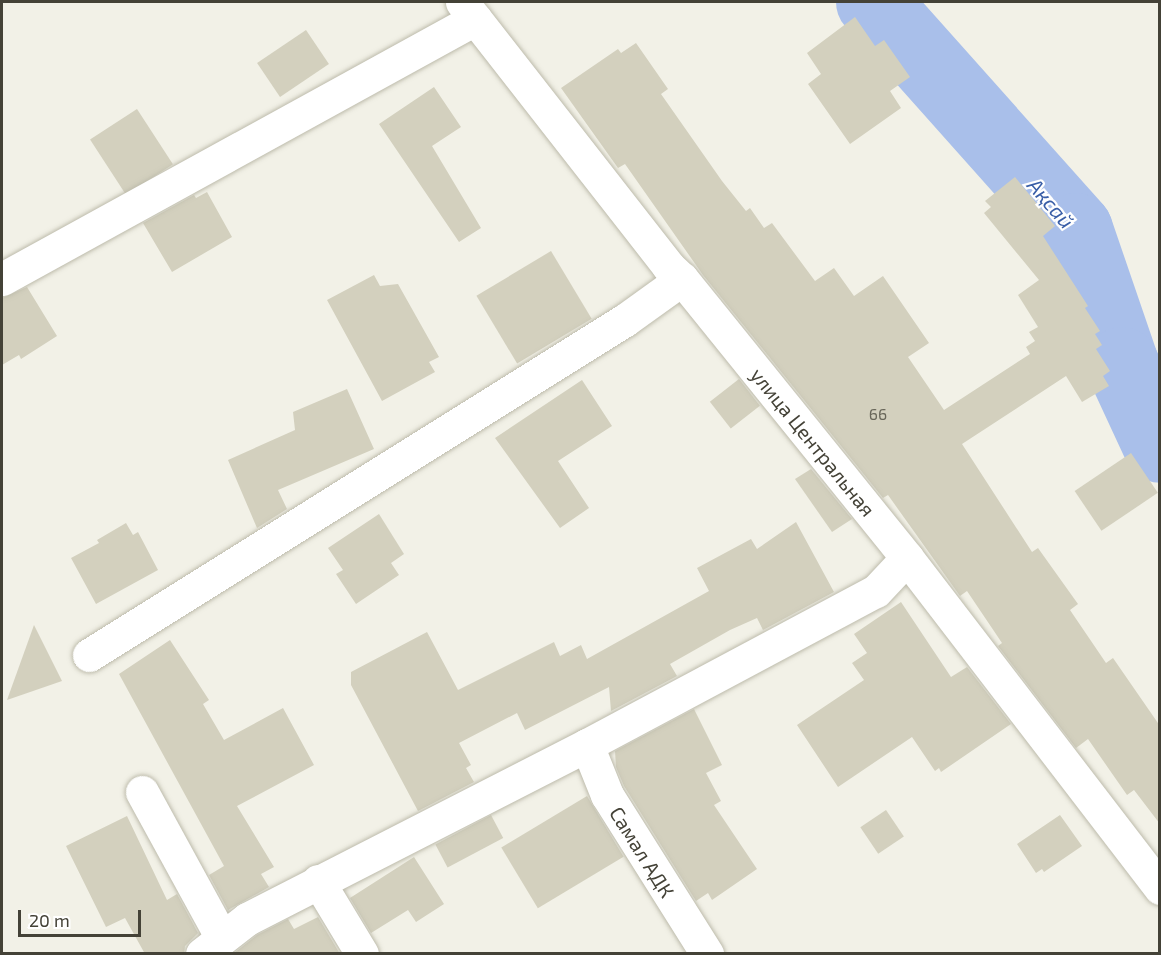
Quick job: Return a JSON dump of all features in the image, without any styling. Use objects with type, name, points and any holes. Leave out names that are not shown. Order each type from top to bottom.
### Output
[{"type":"street","points":[[2,279],[468,10]]},
{"type":"street","name":"улица Центральная","points":[[468,10],[668,266],[682,279],[906,558],[1160,888]]},
{"type":"street","points":[[89,656],[616,326],[682,279]]},
{"type":"street","points":[[142,792],[212,946],[248,919],[318,881],[587,745],[876,591],[906,558]]},
{"type":"street","name":"Самал АДК","points":[[587,745],[607,795],[707,954]]},
{"type":"street","points":[[318,881],[362,954]]},
{"type":"building","points":[[855,17],[875,46],[884,40],[910,77],[890,91],[901,108],[850,144],[808,84],[821,74],[807,53]]},
{"type":"building","points":[[306,30],[329,64],[280,97],[257,63]]},
{"type":"building","points":[[636,43],[668,89],[661,94],[722,181],[746,211],[750,208],[764,228],[772,223],[815,281],[834,268],[854,296],[883,276],[929,343],[908,357],[944,410],[1030,354],[1026,347],[1035,341],[1029,332],[1038,327],[1018,295],[1039,280],[984,213],[991,207],[985,201],[1015,177],[1055,226],[1043,236],[1088,306],[1085,308],[1100,331],[1095,334],[1102,345],[1096,349],[1110,371],[1103,376],[1109,386],[1082,402],[1066,376],[962,444],[1032,552],[1038,548],[1078,604],[1070,610],[1106,663],[1113,658],[1160,726],[1160,824],[1134,790],[1127,795],[1088,739],[1076,748],[998,646],[1002,643],[967,591],[960,596],[888,495],[883,498],[703,275],[625,164],[618,168],[561,88],[618,49],[621,53]]},
{"type":"building","points":[[434,87],[461,127],[432,146],[481,228],[459,242],[379,124]]},
{"type":"building","points":[[137,109],[173,164],[126,195],[90,139]]},
{"type":"building","points":[[207,192],[232,237],[172,272],[143,223],[194,195],[196,198]]},
{"type":"building","points":[[551,251],[592,319],[517,364],[476,296]]},
{"type":"building","points":[[374,275],[380,286],[398,284],[439,357],[429,362],[435,372],[382,401],[327,300]]},
{"type":"building","points":[[27,287],[57,336],[21,359],[19,355],[2,365],[2,298]]},
{"type":"building","points":[[739,379],[760,406],[731,429],[710,402]]},
{"type":"building","points":[[582,380],[612,426],[558,461],[589,508],[560,528],[495,438]]},
{"type":"building","points":[[347,389],[374,449],[278,490],[287,509],[257,528],[228,460],[295,430],[293,412]]},
{"type":"building","points":[[1131,453],[1158,493],[1101,531],[1075,491]]},
{"type":"building","points":[[811,469],[852,519],[832,532],[795,479]]},
{"type":"building","points":[[379,514],[404,554],[391,563],[399,575],[356,604],[336,574],[343,570],[328,548]]},
{"type":"building","points":[[796,522],[834,592],[763,630],[757,618],[730,630],[670,664],[677,676],[611,711],[609,687],[525,730],[517,713],[459,743],[471,765],[466,768],[474,782],[418,811],[351,685],[351,672],[427,632],[458,690],[554,642],[560,656],[581,645],[587,659],[709,591],[697,568],[751,539],[757,549]]},
{"type":"building","points":[[126,523],[133,535],[138,532],[158,570],[96,604],[71,558],[99,543],[97,540]]},
{"type":"building","points":[[901,602],[951,677],[967,667],[1011,724],[941,772],[939,768],[935,771],[912,737],[838,787],[797,725],[864,680],[852,663],[867,653],[854,634]]},
{"type":"building","points":[[34,625],[62,681],[7,700]]},
{"type":"building","points":[[170,640],[209,700],[203,704],[224,740],[283,708],[314,765],[237,806],[274,867],[261,874],[269,887],[228,910],[209,875],[224,866],[119,674]]},
{"type":"building","points":[[694,709],[722,765],[706,773],[721,801],[714,805],[757,869],[712,900],[708,893],[696,901],[624,786],[616,767],[615,751]]},
{"type":"building","points":[[587,796],[624,857],[538,908],[501,848]]},
{"type":"building","points":[[886,810],[904,837],[878,854],[860,827]]},
{"type":"building","points":[[491,815],[503,838],[448,868],[435,845]]},
{"type":"building","points":[[1060,815],[1082,846],[1044,872],[1042,869],[1036,873],[1017,844]]},
{"type":"building","points":[[127,816],[167,900],[177,894],[198,933],[185,946],[184,954],[145,954],[125,918],[106,927],[66,846]]},
{"type":"building","points":[[414,857],[444,904],[416,922],[408,910],[371,933],[350,898]]},
{"type":"building","points":[[318,917],[340,954],[233,954],[257,935],[288,919],[294,929]]},
{"type":"waterway","name":"Ақсай","points":[[873,2],[1076,230],[1122,364],[1160,446]]}]
